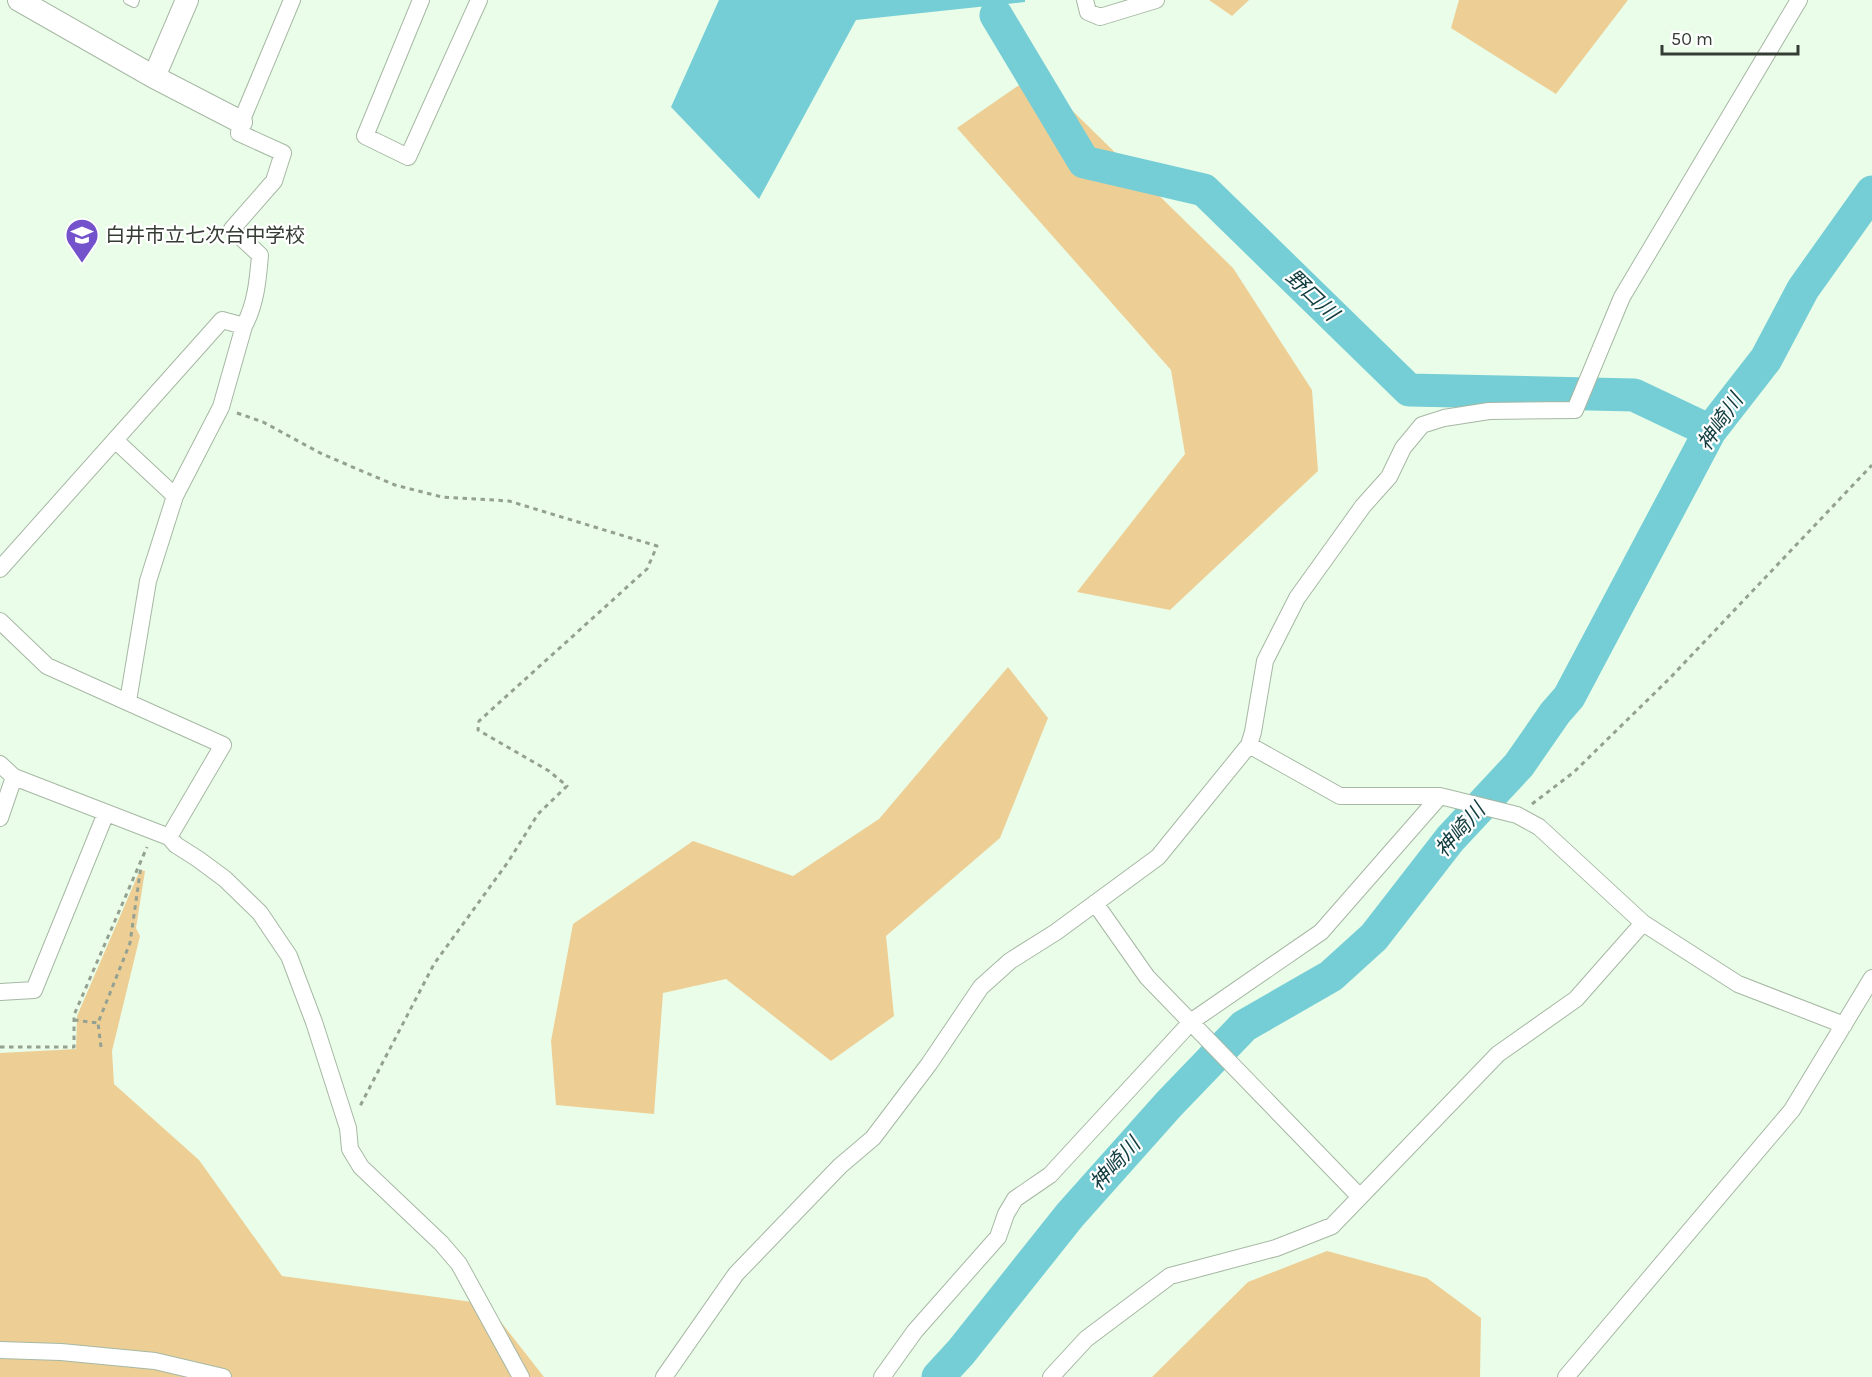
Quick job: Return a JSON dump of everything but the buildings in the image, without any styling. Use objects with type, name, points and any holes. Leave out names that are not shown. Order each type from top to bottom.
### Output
[{"type":"street","points":[[19,0],[154,77],[241,122]]},
{"type":"street","points":[[154,77],[187,0]]},
{"type":"street","points":[[128,701],[148,581],[175,496],[221,407],[244,326],[250,314],[258,279],[260,255],[232,229],[274,181],[283,153],[239,133],[241,122],[292,0]]},
{"type":"street","points":[[421,0],[365,136],[408,158],[479,0]]},
{"type":"street","points":[[1084,0],[1088,12],[1100,17],[1156,0]]},
{"type":"street","points":[[664,1377],[736,1274],[840,1166],[873,1138],[929,1064],[981,987],[1010,962],[1056,932],[1158,857],[1249,745],[1265,661],[1291,608],[1363,506],[1389,477],[1403,448],[1422,425],[1444,418],[1489,411],[1575,410],[1622,297],[1799,0]]},
{"type":"street","points":[[0,569],[222,320],[244,326]]},
{"type":"street","points":[[115,440],[175,496]]},
{"type":"street","points":[[0,621],[47,666],[224,745],[161,834]]},
{"type":"street","points":[[1249,745],[1340,796],[1440,796],[1517,815],[1539,827],[1643,923],[1738,984],[1844,1025]]},
{"type":"street","points":[[0,764],[14,777],[161,834],[225,879],[260,913],[289,956],[317,1031],[348,1128],[350,1149],[360,1167],[441,1243],[459,1264],[520,1377]]},
{"type":"street","points":[[0,818],[14,777]]},
{"type":"street","points":[[882,1377],[915,1331],[998,1237],[1006,1214],[1015,1199],[1050,1175],[1192,1021],[1321,932],[1440,796]]},
{"type":"street","points":[[0,992],[34,990],[106,813]]},
{"type":"street","points":[[1095,903],[1148,976],[1360,1197]]},
{"type":"street","points":[[1051,1377],[1086,1339],[1170,1276],[1276,1248],[1332,1226],[1498,1054],[1576,999],[1643,923]]},
{"type":"street","points":[[1566,1377],[1792,1110],[1872,978]]},
{"type":"street","points":[[0,1350],[61,1352],[155,1362],[224,1377]]},
{"type":"lane","points":[[128,0],[134,3],[135,0]]},
{"type":"path","points":[[221,407],[263,422],[322,454],[395,485],[442,497],[509,501],[657,546],[647,569],[479,721],[478,730],[549,771],[567,786],[538,814],[508,862],[434,964],[348,1128]]},
{"type":"path","points":[[1517,815],[1574,771],[1670,678],[1872,465]]},
{"type":"path","points":[[0,1047],[74,1047],[74,1015],[141,861],[161,834]]},
{"type":"path","points":[[101,1047],[98,1023],[130,943],[141,861]]},
{"type":"path","points":[[74,1020],[98,1023]]},
{"type":"shaded area","points":[[1209,0],[1249,0],[1232,16]]},
{"type":"shaded area","points":[[1459,0],[1628,0],[1556,94],[1451,28]]},
{"type":"shaded area","points":[[1035,74],[1233,268],[1312,390],[1318,471],[1170,610],[1077,592],[1185,454],[1171,370],[957,128]]},
{"type":"shaded area","points":[[1008,667],[1048,718],[1000,838],[886,936],[894,1016],[831,1061],[726,979],[663,993],[654,1114],[556,1105],[551,1041],[573,924],[693,841],[793,876],[879,819]]},
{"type":"shaded area","points":[[140,870],[145,871],[136,928],[140,936],[112,1051],[114,1084],[199,1160],[282,1276],[487,1304],[544,1377],[0,1377],[0,1053],[76,1049],[77,1016]]},
{"type":"shaded area","points":[[1327,1251],[1427,1278],[1481,1318],[1480,1377],[1152,1377],[1248,1282]]},
{"type":"water","points":[[719,0],[1025,0],[1025,2],[856,20],[759,199],[671,107]]},
{"type":"waterway","name":"野口川","points":[[996,15],[1084,162],[1204,190],[1409,390],[1634,395],[1710,431]]},
{"type":"waterway","name":"神崎川","points":[[938,1377],[961,1352],[1070,1215],[1169,1104],[1244,1026],[1331,976],[1374,937],[1450,839],[1519,765],[1555,713],[1569,697],[1710,431],[1766,359],[1803,289],[1872,192]]},
{"type":"place","name":"白井市立七次台中学校","points":[[82,264]]}]
